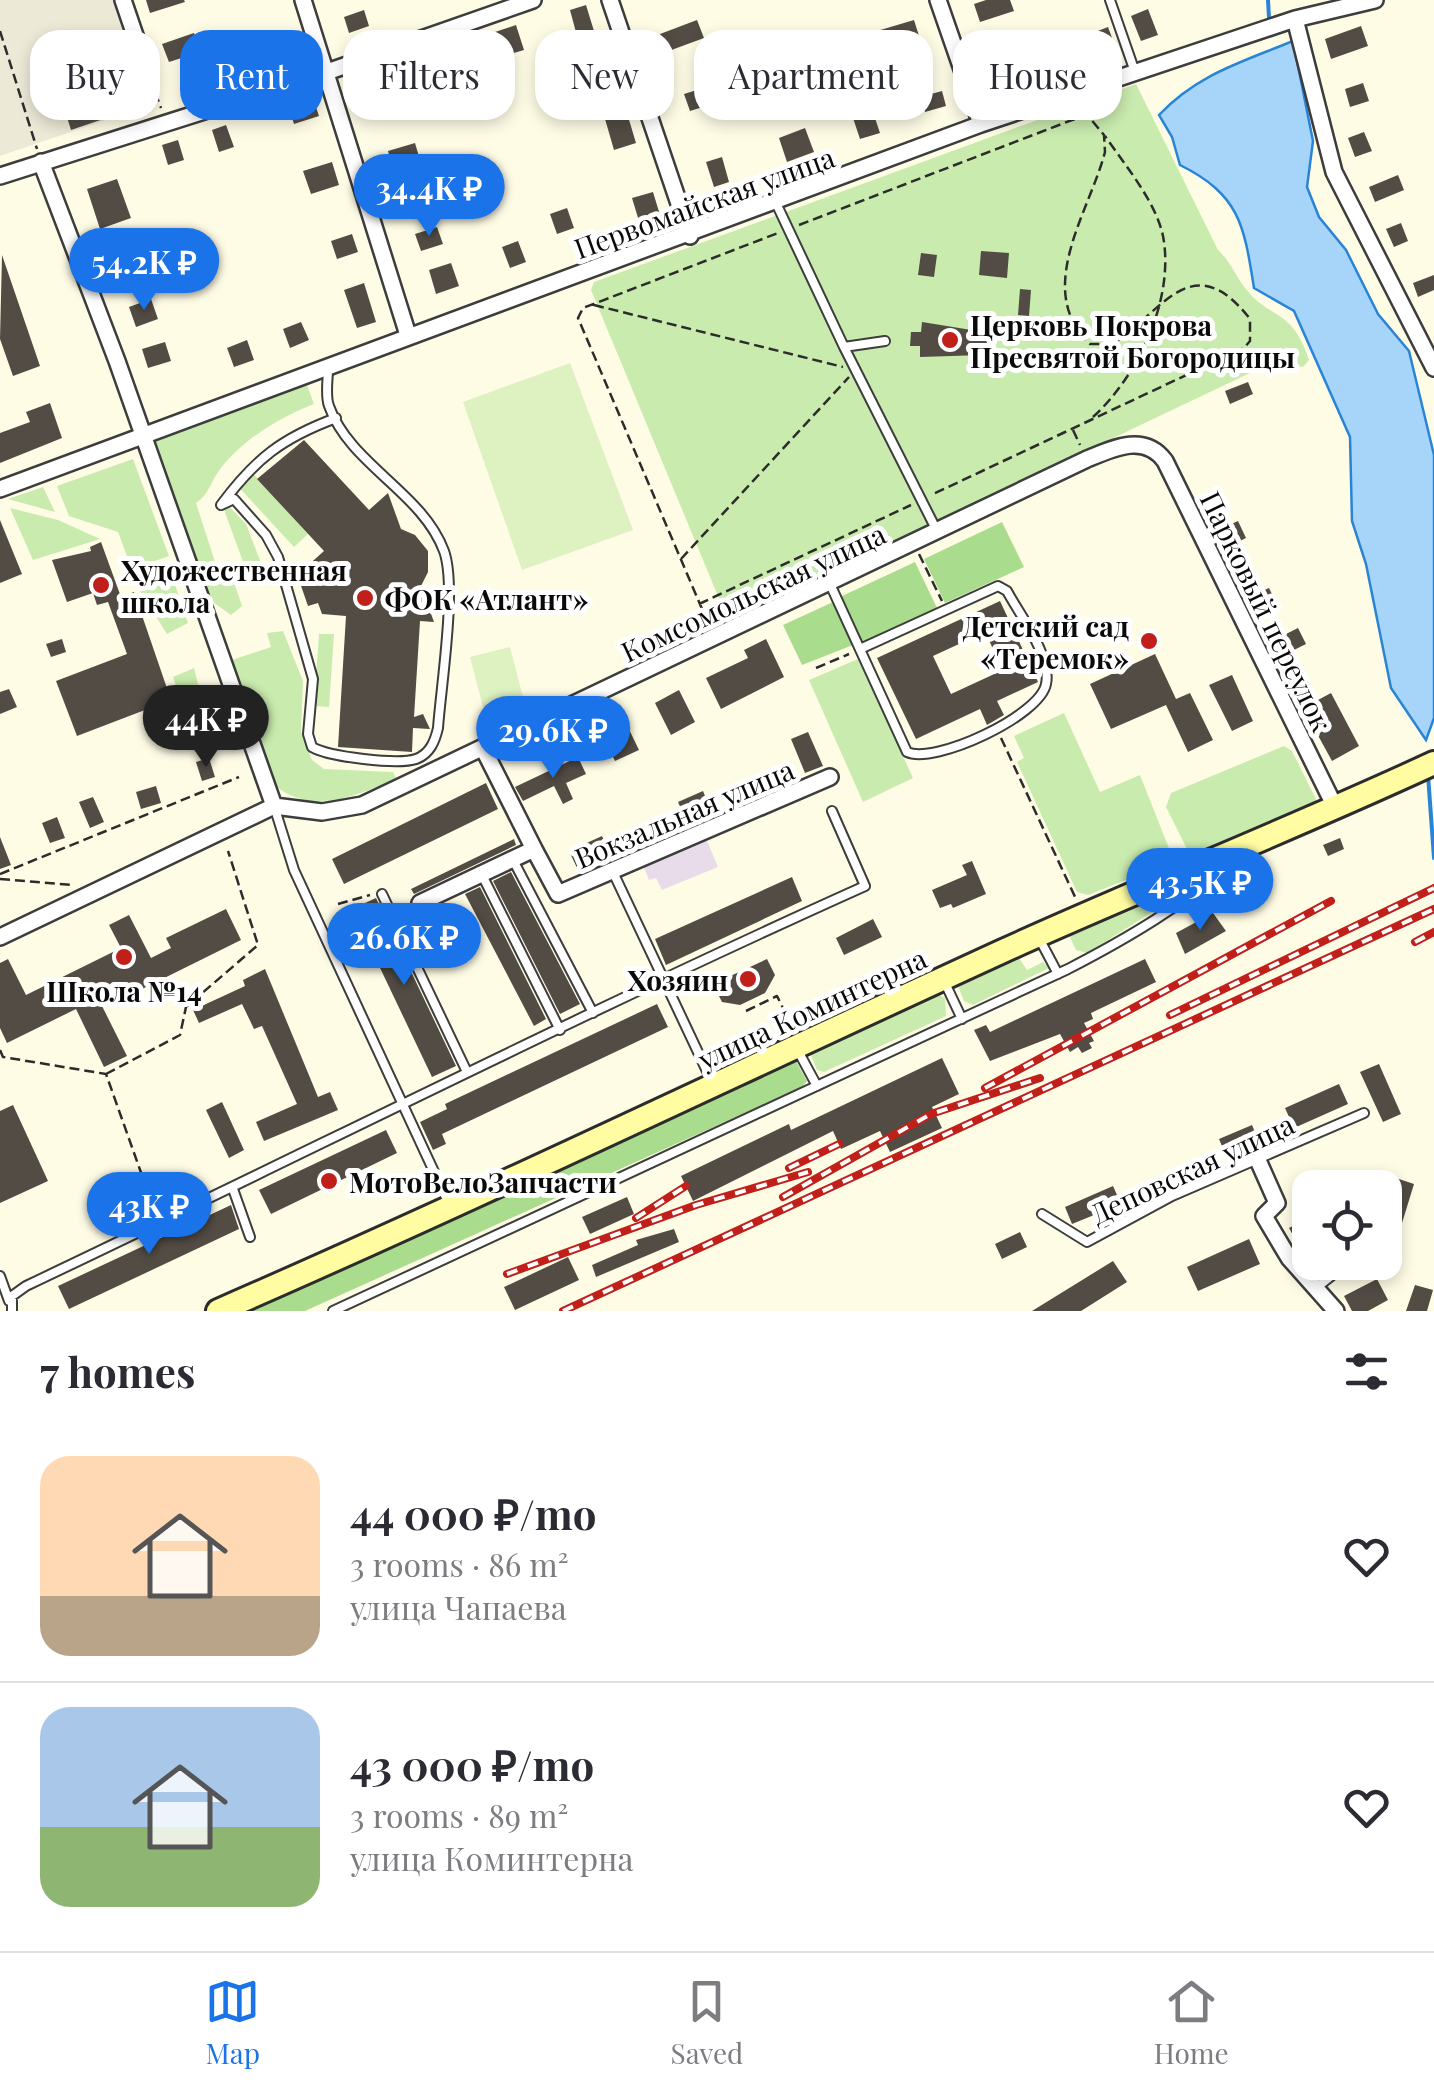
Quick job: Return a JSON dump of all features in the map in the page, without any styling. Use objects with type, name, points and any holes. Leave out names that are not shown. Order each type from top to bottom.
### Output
[{"type":"street","points":[[123,0],[133,30]]},
{"type":"street","points":[[303,0],[408,335]]},
{"type":"street","points":[[0,176],[327,72],[532,0]]},
{"type":"street","points":[[610,0],[690,236]]},
{"type":"street","points":[[938,0],[981,124]]},
{"type":"street","name":"Первомайская улица","points":[[0,489],[408,335],[690,236],[981,124],[1296,19],[1375,0]]},
{"type":"street","points":[[1296,19],[1334,172],[1434,368]]},
{"type":"street","points":[[41,162],[143,435],[274,806]]},
{"type":"street","name":"Комсомольская улица","points":[[0,936],[274,806],[345,811],[1087,459],[1124,446],[1142,445]]},
{"type":"street","name":"Парковый переулок","points":[[1142,445],[1165,461],[1336,809]]},
{"type":"street","points":[[420,903],[534,849],[482,748]]},
{"type":"street","name":"улица Коминтерна","points":[[218,1311],[715,1088],[797,1043],[1434,763]]},
{"type":"street","name":"Вокзальная улица","points":[[534,849],[558,894],[830,777]]},
{"type":"street","points":[[1257,1158],[1277,1203],[1264,1216],[1289,1258],[1336,1311]]},
{"type":"lane","points":[[1110,0],[1135,72]]},
{"type":"lane","points":[[776,203],[937,532]]},
{"type":"lane","points":[[844,348],[885,340]]},
{"type":"lane","points":[[328,366],[328,404],[336,418],[346,436],[426,519],[446,558],[438,728],[428,752],[414,759],[336,755],[312,747],[308,734],[313,679],[278,558],[266,535],[234,499],[221,506],[246,471],[292,435],[336,418]]},
{"type":"lane","points":[[830,583],[902,746],[914,756],[923,757],[1020,716],[1038,703],[1046,686],[1045,664],[1006,590],[998,586],[860,649]]},
{"type":"lane","points":[[274,806],[294,870],[450,1208]]},
{"type":"lane","points":[[11,1306],[26,1286],[233,1188],[399,1102],[865,886],[832,811]]},
{"type":"lane","points":[[334,1311],[1058,974],[1132,936],[1202,888],[1248,848]]},
{"type":"lane","points":[[513,860],[594,1013]]},
{"type":"lane","points":[[612,870],[715,1088]]},
{"type":"lane","points":[[482,874],[560,1030]]},
{"type":"lane","points":[[382,894],[467,1072]]},
{"type":"lane","points":[[1038,935],[1058,974]]},
{"type":"lane","points":[[944,980],[962,1019]]},
{"type":"lane","points":[[797,1043],[817,1086]]},
{"type":"lane","name":"Деповская улица","points":[[1042,1214],[1087,1242],[1172,1196],[1364,1113]]},
{"type":"lane","points":[[233,1188],[250,1237]]},
{"type":"lane","points":[[0,1276],[11,1306]]},
{"type":"lane","points":[[1316,1288],[1326,1280]]},
{"type":"path","points":[[0,32],[41,162]]},
{"type":"path","points":[[160,105],[166,121]]},
{"type":"path","points":[[712,633],[578,325],[579,312],[1088,117],[1104,134],[1163,234],[1158,302],[1146,342],[1109,402],[1088,422]]},
{"type":"path","points":[[699,604],[1244,348],[1250,341],[1250,319],[1215,291],[1190,287],[1158,302],[1130,332],[1102,347],[1090,344],[1072,325],[1063,300],[1066,268],[1101,168],[1104,134]]},
{"type":"path","points":[[592,305],[856,370],[680,560]]},
{"type":"path","points":[[1073,428],[1087,459]]},
{"type":"path","points":[[914,544],[942,600]]},
{"type":"path","points":[[816,668],[860,649]]},
{"type":"path","points":[[1002,740],[1078,904]]},
{"type":"path","points":[[0,877],[239,777]]},
{"type":"path","points":[[0,1050],[3,1057],[106,1074],[180,1035],[186,1007],[258,945],[228,851]]},
{"type":"path","points":[[0,877],[104,888]]},
{"type":"path","points":[[338,904],[356,896],[382,894]]},
{"type":"path","points":[[746,1011],[778,996],[797,1043]]},
{"type":"path","points":[[106,1074],[159,1222]]},
{"type":"shaded area","points":[[0,0],[114,0],[124,30],[30,30],[30,120],[106,120],[0,156]]},
{"type":"shaded area","points":[[705,836],[718,867],[662,890],[656,878],[649,880],[642,863]]},
{"type":"green space","points":[[1136,84],[1218,250],[1255,299],[1288,322],[1309,360],[1303,367],[1273,362],[735,618],[725,613],[591,290],[594,282],[1037,120],[1122,120],[1122,89]]},
{"type":"green space","points":[[570,363],[633,530],[522,570],[463,402]]},
{"type":"green space","points":[[307,385],[314,404],[249,440],[227,461],[196,503],[217,568],[228,565],[242,606],[231,615],[209,599],[154,442]]},
{"type":"green space","points":[[133,459],[169,556],[132,569],[118,532],[69,516],[57,486]]},
{"type":"green space","points":[[249,469],[308,534],[294,547],[234,482]]},
{"type":"green space","points":[[43,487],[55,512],[8,499]]},
{"type":"green space","points":[[219,496],[246,524],[263,568],[249,578]]},
{"type":"green space","points":[[10,508],[58,520],[100,539],[33,560]]},
{"type":"green space","points":[[1002,522],[1024,567],[945,603],[924,559]]},
{"type":"green space","points":[[915,562],[937,608],[862,643],[840,597]]},
{"type":"green space","points":[[173,579],[188,623],[167,634],[140,591],[155,581]]},
{"type":"green space","points":[[833,602],[853,645],[802,665],[783,625]]},
{"type":"green space","points":[[283,631],[303,681],[301,732],[312,760],[324,769],[393,772],[396,778],[352,796],[321,801],[305,800],[277,787],[232,660],[271,647],[267,633]]},
{"type":"green space","points":[[319,634],[334,634],[329,707],[314,706]]},
{"type":"green space","points":[[510,647],[524,701],[484,711],[470,657]]},
{"type":"green space","points":[[858,659],[913,778],[863,802],[809,680]]},
{"type":"green space","points":[[194,668],[201,696],[183,707],[173,677]]},
{"type":"green space","points":[[1064,713],[1100,792],[1140,775],[1174,861],[1088,895],[1077,892],[1017,762],[1024,758],[1014,736]]},
{"type":"green space","points":[[1284,746],[1292,751],[1316,799],[1313,806],[1191,857],[1166,807],[1171,793]]},
{"type":"green space","points":[[1197,878],[1197,884],[1087,953],[1076,950],[1068,933]]},
{"type":"green space","points":[[1017,955],[1027,970],[1043,962],[1049,968],[973,1005],[964,1001],[956,981]]},
{"type":"green space","points":[[933,992],[945,998],[946,1016],[824,1072],[817,1070],[810,1053]]},
{"type":"green space","points":[[790,1060],[796,1061],[807,1081],[802,1087],[305,1311],[249,1311]]},
{"type":"water","points":[[1293,41],[1313,141],[1307,187],[1319,217],[1346,250],[1378,314],[1409,351],[1434,455],[1434,718],[1426,740],[1391,688],[1366,564],[1352,521],[1350,437],[1294,311],[1254,288],[1247,246],[1236,214],[1215,188],[1180,165],[1172,137],[1159,115],[1205,79]]},
{"type":"building","points":[[146,0],[184,0],[185,2],[150,13]]},
{"type":"building","points":[[1010,0],[1014,11],[980,22],[974,4]]},
{"type":"building","points":[[586,5],[594,30],[575,30],[570,10]]},
{"type":"building","points":[[1148,9],[1158,35],[1141,41],[1131,16]]},
{"type":"building","points":[[364,10],[369,26],[348,30],[344,17]]},
{"type":"building","points":[[697,20],[701,30],[694,30],[694,42],[674,49],[674,30],[671,30]]},
{"type":"building","points":[[914,20],[917,30],[880,30]]},
{"type":"building","points":[[516,25],[524,50],[515,53],[515,30],[501,30]]},
{"type":"building","points":[[1361,26],[1368,46],[1331,59],[1325,39]]},
{"type":"building","points":[[180,38],[180,58],[169,62],[162,44]]},
{"type":"building","points":[[1363,83],[1369,101],[1350,107],[1345,89]]},
{"type":"building","points":[[694,91],[694,110],[690,111],[684,94]]},
{"type":"building","points":[[942,91],[946,106],[933,110],[933,93]]},
{"type":"building","points":[[68,120],[100,120],[71,130]]},
{"type":"building","points":[[605,120],[629,120],[636,143],[614,150]]},
{"type":"building","points":[[854,120],[876,120],[880,133],[860,139]]},
{"type":"building","points":[[226,125],[234,147],[219,152],[212,130]]},
{"type":"building","points":[[805,128],[814,152],[787,162],[779,138]]},
{"type":"building","points":[[1364,132],[1372,151],[1355,157],[1348,138]]},
{"type":"building","points":[[178,140],[184,160],[168,165],[162,145]]},
{"type":"building","points":[[415,143],[420,160],[393,169],[388,151]]},
{"type":"building","points":[[722,157],[729,182],[714,187],[706,162]]},
{"type":"building","points":[[332,162],[339,185],[311,194],[303,171]]},
{"type":"building","points":[[1398,175],[1404,190],[1375,202],[1369,187]]},
{"type":"building","points":[[117,179],[131,218],[100,229],[87,189]]},
{"type":"building","points":[[421,190],[426,207],[406,214],[400,198]]},
{"type":"building","points":[[653,192],[660,215],[639,221],[632,198]]},
{"type":"building","points":[[567,208],[574,228],[557,234],[550,214]]},
{"type":"building","points":[[1401,223],[1408,241],[1394,247],[1386,229]]},
{"type":"building","points":[[437,227],[443,244],[421,251],[415,234]]},
{"type":"building","points":[[352,234],[358,252],[337,259],[331,241]]},
{"type":"building","points":[[518,241],[526,262],[510,268],[502,247]]},
{"type":"building","points":[[132,244],[139,265],[116,272],[110,251]]},
{"type":"building","points":[[981,251],[1009,253],[1007,278],[979,275]]},
{"type":"building","points":[[921,253],[937,255],[934,277],[918,275]]},
{"type":"building","points":[[2,255],[40,366],[13,376],[0,339]]},
{"type":"building","points":[[451,263],[459,286],[436,294],[429,270]]},
{"type":"building","points":[[1434,275],[1434,290],[1418,297],[1413,283]]},
{"type":"building","points":[[364,283],[376,322],[357,328],[344,290]]},
{"type":"building","points":[[1020,289],[1031,290],[1029,316],[1018,315]]},
{"type":"building","points":[[151,299],[158,319],[136,327],[129,307]]},
{"type":"building","points":[[301,322],[309,340],[290,348],[283,329]]},
{"type":"building","name":"Церковь Покрова Пресвятой Богородицы","points":[[922,322],[984,332],[991,346],[983,355],[920,357],[920,346],[910,346],[911,332],[921,332]]},
{"type":"building","points":[[247,340],[254,360],[234,367],[227,348]]},
{"type":"building","points":[[165,342],[171,361],[148,368],[142,349]]},
{"type":"building","points":[[1248,382],[1253,394],[1230,404],[1225,391]]},
{"type":"building","points":[[50,403],[62,438],[0,463],[0,433],[30,422],[26,412]]},
{"type":"building","name":"ФОК «Атлант»","points":[[304,440],[369,510],[388,493],[401,529],[415,535],[428,551],[428,572],[421,586],[434,622],[420,621],[414,717],[423,714],[430,729],[413,728],[412,752],[338,747],[346,616],[322,614],[318,603],[308,606],[300,583],[309,580],[305,568],[324,551],[257,479]]},
{"type":"building","points":[[0,520],[22,574],[0,583]]},
{"type":"building","points":[[1238,521],[1246,538],[1238,542],[1247,558],[1236,563],[1220,529]]},
{"type":"building","points":[[101,542],[121,597],[134,592],[171,700],[77,736],[56,681],[127,654],[108,602],[97,605],[93,593],[67,602],[52,560],[91,551],[90,547]]},
{"type":"building","points":[[1269,588],[1278,607],[1261,615],[1252,595]]},
{"type":"building","points":[[1000,601],[1038,682],[997,701],[1004,715],[987,725],[980,709],[916,739],[877,658]],"holes":[[[985,632],[1003,670],[951,694],[933,656]]]},
{"type":"building","points":[[1298,628],[1306,644],[1282,656],[1274,640]]},
{"type":"building","points":[[62,639],[66,652],[51,657],[46,644]]},
{"type":"building","points":[[766,639],[784,677],[721,709],[706,678],[748,658],[744,650]]},
{"type":"building","points":[[1155,654],[1176,699],[1190,693],[1213,740],[1188,752],[1166,705],[1111,729],[1090,684]]},
{"type":"building","points":[[1232,675],[1253,721],[1232,731],[1209,685]]},
{"type":"building","points":[[9,689],[17,707],[0,714],[0,692]]},
{"type":"building","points":[[679,690],[695,722],[671,735],[655,703]]},
{"type":"building","points":[[1331,693],[1359,746],[1332,761],[1303,708]]},
{"type":"building","points":[[624,719],[639,750],[615,761],[600,731]]},
{"type":"building","points":[[808,732],[823,766],[805,773],[791,739]]},
{"type":"building","points":[[578,757],[586,774],[566,783],[573,799],[563,804],[554,786],[523,801],[515,787]]},
{"type":"building","points":[[209,758],[215,777],[202,781],[196,762]]},
{"type":"building","points":[[747,782],[755,797],[740,803],[733,789]]},
{"type":"building","points":[[486,783],[498,809],[344,884],[332,859]]},
{"type":"building","points":[[156,786],[161,803],[141,809],[136,792]]},
{"type":"building","points":[[703,791],[713,815],[689,826],[678,802]]},
{"type":"building","points":[[93,797],[104,822],[90,828],[79,802]]},
{"type":"building","points":[[57,817],[65,838],[50,843],[42,823]]},
{"type":"building","points":[[602,836],[611,855],[578,870],[569,851]]},
{"type":"building","points":[[0,837],[11,865],[0,869]]},
{"type":"building","points":[[1340,838],[1344,849],[1328,856],[1323,845]]},
{"type":"building","points":[[514,839],[516,845],[414,894],[411,889]]},
{"type":"building","points":[[972,861],[986,894],[953,908],[951,904],[940,908],[932,890],[967,875],[962,865]]},
{"type":"building","points":[[511,872],[580,1004],[560,1014],[493,881]]},
{"type":"building","points":[[792,877],[802,901],[666,965],[655,939]]},
{"type":"building","points":[[480,887],[546,1019],[534,1026],[465,894]]},
{"type":"building","points":[[376,898],[456,1066],[432,1077],[352,909]]},
{"type":"building","points":[[226,909],[241,940],[126,997],[122,989],[99,1000],[127,1056],[104,1067],[76,1009],[7,1043],[0,1028],[0,963],[8,959],[26,995],[121,948],[109,925],[129,915],[151,958],[171,948],[166,938]]},
{"type":"building","points":[[1213,913],[1226,931],[1185,954],[1176,933]]},
{"type":"building","points":[[873,919],[882,937],[844,955],[836,938]]},
{"type":"building","name":"Хозяин","points":[[767,959],[775,975],[765,993],[740,1005],[722,1002],[713,984]]},
{"type":"building","points":[[1145,959],[1156,982],[1091,1013],[1093,1019],[1084,1023],[1094,1041],[1089,1043],[1092,1048],[1082,1053],[1078,1047],[1070,1052],[1060,1034],[990,1061],[974,1030],[986,1025],[990,1032]]},
{"type":"building","points":[[265,969],[318,1097],[330,1092],[338,1110],[264,1141],[256,1122],[297,1104],[262,1026],[254,1029],[242,1004],[199,1023],[193,1010],[245,986],[243,980]]},
{"type":"building","points":[[657,1004],[668,1027],[442,1134],[446,1144],[433,1150],[420,1122],[447,1109],[445,1104]]},
{"type":"building","points":[[942,1058],[959,1094],[932,1107],[942,1128],[890,1152],[880,1131],[841,1149],[833,1131],[693,1201],[681,1176],[789,1124],[791,1130]]},
{"type":"building","points":[[1379,1064],[1401,1114],[1383,1122],[1360,1072]]},
{"type":"building","points":[[1339,1084],[1348,1104],[1294,1128],[1285,1108]]},
{"type":"building","points":[[222,1102],[244,1150],[229,1158],[206,1110]]},
{"type":"building","points":[[13,1105],[48,1181],[0,1203],[0,1111]]},
{"type":"building","points":[[1252,1125],[1260,1144],[1227,1158],[1219,1139]]},
{"type":"building","points":[[386,1130],[397,1153],[271,1214],[259,1190]]},
{"type":"building","points":[[1402,1180],[1414,1184],[1402,1223]]},
{"type":"building","points":[[1113,1186],[1121,1204],[1072,1224],[1065,1207]]},
{"type":"building","points":[[627,1197],[634,1214],[590,1234],[582,1217]]},
{"type":"building","points":[[231,1205],[239,1229],[69,1309],[58,1286]]},
{"type":"building","points":[[674,1229],[679,1242],[596,1277],[592,1265],[638,1245],[636,1240]]},
{"type":"building","points":[[1020,1232],[1027,1247],[1002,1259],[995,1244]]},
{"type":"building","points":[[1249,1239],[1260,1264],[1198,1291],[1187,1267]]},
{"type":"building","points":[[568,1257],[579,1280],[515,1310],[504,1287]]},
{"type":"building","points":[[1113,1261],[1127,1282],[1081,1311],[1032,1311]]},
{"type":"building","points":[[1378,1280],[1388,1300],[1368,1311],[1352,1311],[1344,1296]]},
{"type":"building","points":[[1415,1285],[1433,1290],[1427,1311],[1406,1311]]},
{"type":"waterway","points":[[1268,0],[1269,18]]},
{"type":"waterway","points":[[1428,775],[1434,858]]},
{"type":"railway","points":[[1170,1015],[1434,888]]},
{"type":"railway","points":[[985,1088],[1331,901]]},
{"type":"railway","points":[[563,1311],[1434,909]]},
{"type":"railway","points":[[1415,942],[1434,932]]},
{"type":"railway","points":[[783,1197],[931,1114],[1040,1078]]},
{"type":"railway","points":[[789,1168],[839,1144]]},
{"type":"railway","points":[[507,1274],[696,1205],[808,1172]]},
{"type":"railway","points":[[636,1218],[686,1186]]},
{"type":"place","name":"Церковь Покрова Пресвятой Богородицы","points":[[950,340]]},
{"type":"place","name":"Художественная школа","points":[[101,585]]},
{"type":"place","name":"ФОК «Атлант»","points":[[365,598]]},
{"type":"place","name":"Детский сад «Теремок»","points":[[1149,641]]},
{"type":"place","name":"Школа №14","points":[[124,957]]},
{"type":"place","name":"Хозяин","points":[[748,979]]},
{"type":"place","name":"МотоВелоЗапчасти","points":[[329,1181]]}]
